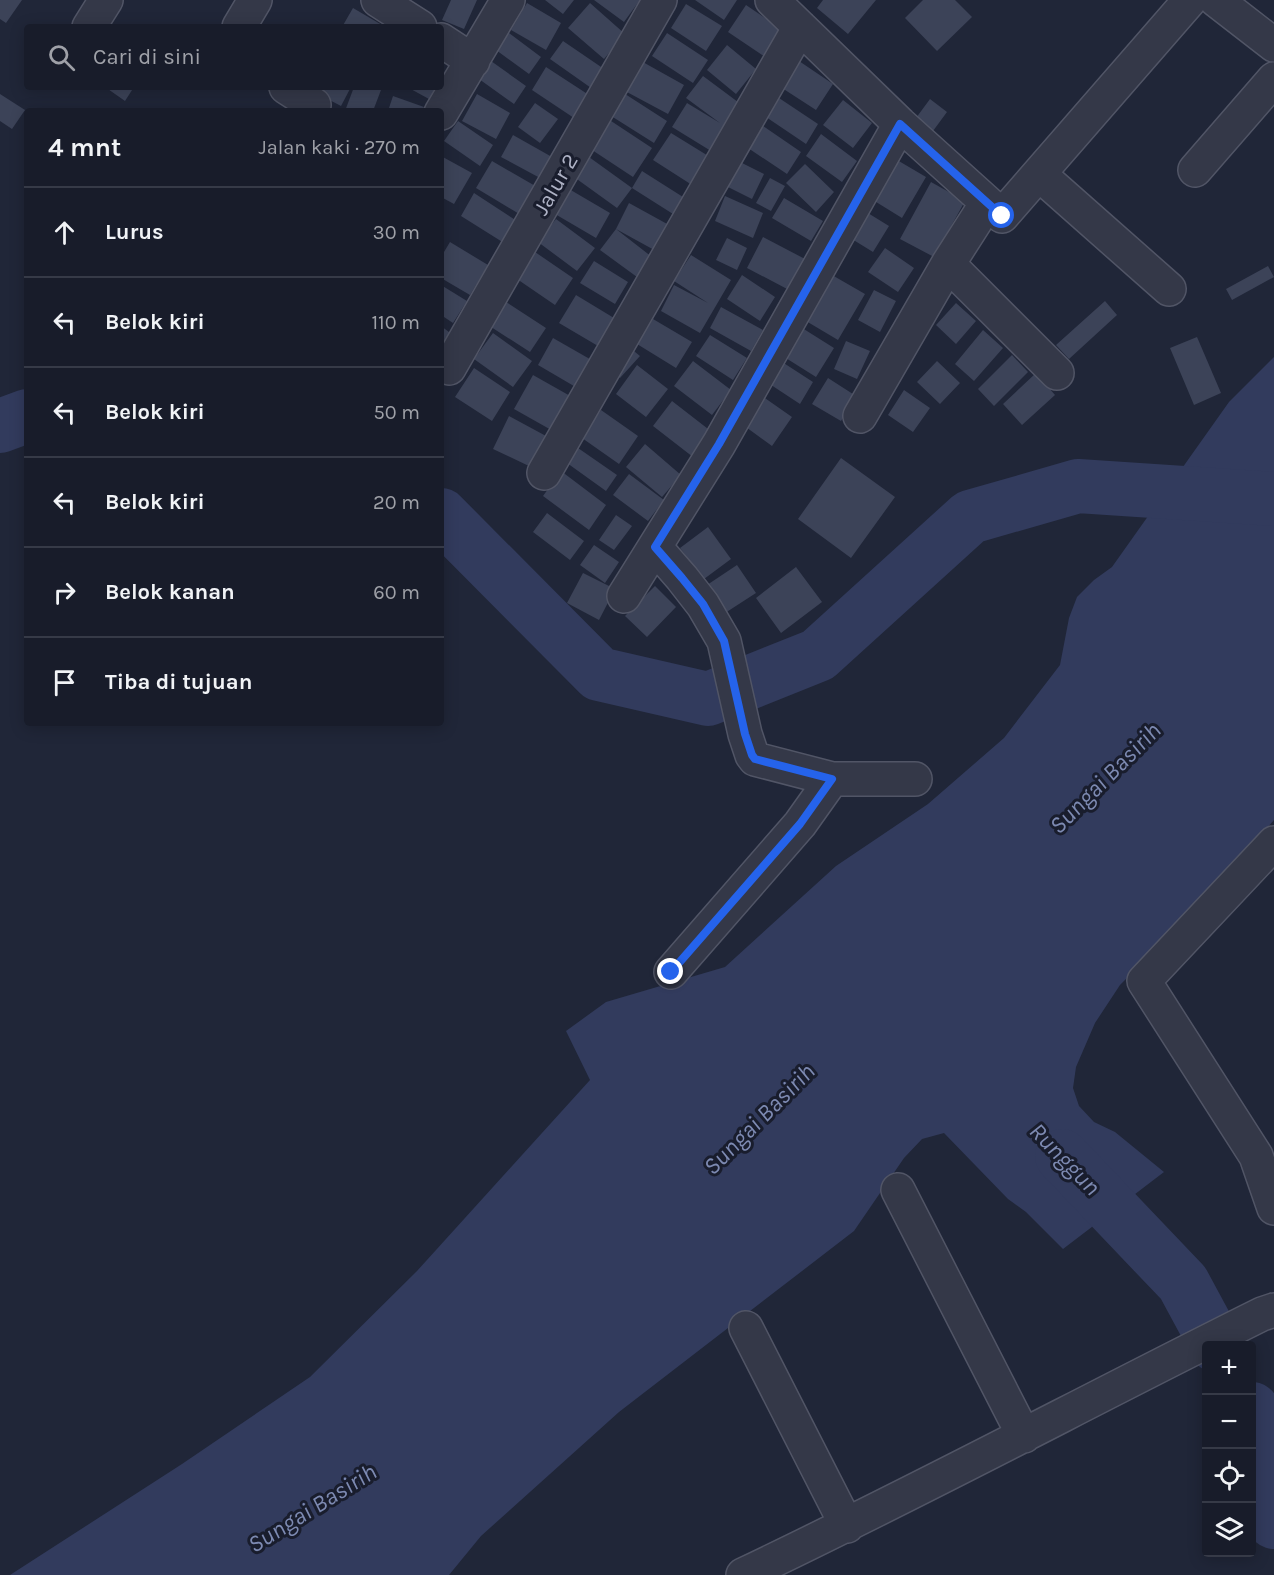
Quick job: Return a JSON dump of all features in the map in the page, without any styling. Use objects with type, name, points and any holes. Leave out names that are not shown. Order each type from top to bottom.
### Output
[{"type":"street","points":[[91,24],[106,0]]},
{"type":"street","points":[[241,24],[255,0]]},
{"type":"street","points":[[378,0],[415,24]]},
{"type":"street","points":[[444,108],[508,0]]},
{"type":"street","name":"Jalur 2","points":[[449,368],[660,0]]},
{"type":"street","points":[[772,0],[900,124],[1002,216],[1190,0]]},
{"type":"street","points":[[1216,0],[1274,45]]},
{"type":"street","points":[[544,473],[800,27]]},
{"type":"street","points":[[444,42],[473,61]]},
{"type":"street","points":[[1195,170],[1274,79]]},
{"type":"street","points":[[291,90],[314,105]]},
{"type":"street","points":[[624,596],[719,444],[900,124]]},
{"type":"street","points":[[1039,174],[1169,289]]},
{"type":"street","points":[[860,416],[948,264],[987,203]]},
{"type":"street","points":[[948,264],[1056,373]]},
{"type":"street","points":[[655,547],[703,604],[724,641],[752,755],[758,760],[832,779],[915,779]]},
{"type":"street","points":[[671,972],[800,824],[832,779]]},
{"type":"street","points":[[1274,843],[1144,981],[1256,1156],[1274,1208]]},
{"type":"street","points":[[898,1190],[1024,1436]]},
{"type":"street","points":[[743,1575],[847,1526],[1151,1369],[1268,1312]]},
{"type":"street","points":[[746,1328],[847,1526]]},
{"type":"water","name":"Sungai Basirih","points":[[1274,357],[1274,820],[1206,898],[1120,985],[1095,1023],[1076,1067],[1073,1088],[1079,1106],[1094,1122],[1115,1132],[1164,1172],[1063,1249],[1026,1212],[1008,1199],[944,1133],[922,1139],[904,1158],[854,1231],[619,1412],[481,1536],[449,1575],[10,1575],[182,1464],[310,1377],[417,1271],[590,1080],[566,1031],[606,1002],[725,967],[836,866],[928,804],[1004,738],[1060,665],[1069,618],[1077,597],[1094,580],[1112,567],[1229,402]]},
{"type":"building","points":[[0,0],[22,0],[6,23],[0,19]]},
{"type":"building","points":[[451,0],[477,0],[464,29],[442,20]]},
{"type":"building","points":[[545,0],[574,0],[563,14]]},
{"type":"building","points":[[594,0],[640,0],[624,22]]},
{"type":"building","points":[[695,0],[737,0],[724,20]]},
{"type":"building","points":[[823,0],[876,0],[848,34],[817,8]]},
{"type":"building","points":[[923,0],[955,0],[972,17],[937,51],[905,18]]},
{"type":"building","points":[[527,3],[561,23],[546,50],[511,30]]},
{"type":"building","points":[[590,3],[625,34],[604,59],[568,28]]},
{"type":"building","points":[[686,4],[722,26],[706,51],[671,28]]},
{"type":"building","points":[[746,5],[786,32],[768,59],[728,32]]},
{"type":"building","points":[[353,8],[380,24],[344,24]]},
{"type":"building","points":[[509,33],[541,57],[529,74],[496,50]]},
{"type":"building","points":[[667,33],[708,60],[693,83],[652,56]]},
{"type":"building","points":[[563,41],[607,71],[594,90],[550,59]]},
{"type":"building","points":[[727,45],[756,69],[736,94],[707,70]]},
{"type":"building","points":[[491,61],[526,86],[514,104],[479,79]]},
{"type":"building","points":[[641,61],[684,85],[668,114],[625,91]]},
{"type":"building","points":[[799,61],[833,84],[816,110],[782,88]]},
{"type":"building","points":[[546,67],[592,97],[577,120],[532,90]]},
{"type":"building","points":[[703,76],[742,105],[711,151],[672,127],[687,103],[720,123],[686,98]]},
{"type":"building","points":[[109,90],[132,90],[125,101]]},
{"type":"building","points":[[320,90],[349,90],[341,106],[318,94]]},
{"type":"building","points":[[353,90],[381,90],[374,108],[346,108]]},
{"type":"building","points":[[412,90],[434,90],[429,99]]},
{"type":"building","points":[[622,92],[667,121],[654,143],[608,114]]},
{"type":"building","points":[[0,94],[24,111],[12,129],[0,121]]},
{"type":"building","points":[[477,94],[510,113],[496,139],[462,121]]},
{"type":"building","points":[[393,96],[424,107],[424,108],[389,108]]},
{"type":"building","points":[[779,98],[818,124],[806,144],[766,117]]},
{"type":"building","points":[[930,99],[947,112],[933,131],[916,118]]},
{"type":"building","points":[[843,100],[872,123],[853,148],[823,125]]},
{"type":"building","points":[[535,103],[558,119],[540,143],[518,127]]},
{"type":"building","points":[[605,117],[652,148],[633,177],[586,146]]},
{"type":"building","points":[[458,121],[493,145],[480,166],[444,141]]},
{"type":"building","points":[[760,124],[801,152],[787,174],[745,146]]},
{"type":"building","points":[[671,133],[710,157],[692,185],[653,160]]},
{"type":"building","points":[[821,134],[857,161],[842,182],[806,156]]},
{"type":"building","points":[[513,135],[552,157],[540,178],[501,157]]},
{"type":"building","points":[[589,157],[632,188],[617,208],[574,177]]},
{"type":"building","points":[[892,157],[926,177],[902,218],[868,197]]},
{"type":"building","points":[[444,158],[472,173],[454,204],[444,199]]},
{"type":"building","points":[[492,161],[537,187],[521,215],[476,188]]},
{"type":"building","points":[[740,162],[764,174],[752,199],[728,187]]},
{"type":"building","points":[[805,164],[834,192],[816,212],[786,183]]},
{"type":"building","points":[[642,171],[683,197],[673,214],[632,188]]},
{"type":"building","points":[[770,178],[785,186],[771,211],[756,203]]},
{"type":"building","points":[[931,182],[965,201],[934,257],[900,239]]},
{"type":"building","points":[[569,189],[610,213],[596,238],[555,214]]},
{"type":"building","points":[[474,193],[517,221],[504,243],[461,216]]},
{"type":"building","points":[[725,196],[763,213],[753,238],[715,221]]},
{"type":"building","points":[[784,198],[823,221],[811,241],[772,218]]},
{"type":"building","points":[[629,203],[669,225],[656,251],[616,229]]},
{"type":"building","points":[[863,210],[889,226],[873,252],[847,236]]},
{"type":"building","points":[[556,219],[595,248],[577,271],[538,242]]},
{"type":"building","points":[[616,229],[652,257],[637,277],[600,250]]},
{"type":"building","points":[[763,237],[805,259],[789,290],[747,268]]},
{"type":"building","points":[[727,238],[747,248],[737,270],[716,260]]},
{"type":"building","points":[[450,242],[488,265],[470,295],[444,280],[444,252]]},
{"type":"building","points":[[885,248],[914,268],[898,292],[868,272]]},
{"type":"building","points":[[535,252],[573,278],[555,305],[517,279]]},
{"type":"building","points":[[691,255],[731,280],[700,333],[661,311],[674,285],[708,303],[674,281]]},
{"type":"building","points":[[594,261],[628,282],[615,304],[580,283]]},
{"type":"building","points":[[1268,266],[1274,277],[1232,300],[1226,289]]},
{"type":"building","points":[[742,275],[775,297],[760,321],[727,299]]},
{"type":"building","points":[[832,275],[865,294],[838,340],[806,321]]},
{"type":"building","points":[[444,287],[467,301],[453,323],[444,317]]},
{"type":"building","points":[[874,290],[896,301],[880,332],[858,320]]},
{"type":"building","points":[[576,295],[614,318],[598,346],[559,323]]},
{"type":"building","points":[[503,300],[546,328],[530,352],[488,325]]},
{"type":"building","points":[[1105,301],[1117,315],[1069,359],[1056,345]]},
{"type":"building","points":[[956,303],[976,321],[956,344],[936,325]]},
{"type":"building","points":[[721,307],[763,330],[751,351],[710,328]]},
{"type":"building","points":[[653,319],[692,342],[676,368],[637,344]]},
{"type":"building","points":[[799,326],[834,348],[816,377],[781,355]]},
{"type":"building","points":[[444,328],[453,335],[444,348]]},
{"type":"building","points":[[983,330],[1003,348],[974,381],[955,364]]},
{"type":"building","points":[[493,333],[532,361],[513,387],[474,359]]},
{"type":"building","points":[[710,335],[747,358],[733,380],[696,356]]},
{"type":"building","points":[[1197,337],[1221,393],[1194,405],[1170,348]]},
{"type":"building","points":[[553,338],[595,362],[579,389],[538,365]]},
{"type":"building","points":[[846,341],[870,351],[857,379],[834,369]]},
{"type":"building","points":[[629,347],[640,356],[620,378],[610,368]]},
{"type":"building","points":[[1012,355],[1028,372],[994,406],[978,389]]},
{"type":"building","points":[[776,358],[813,382],[800,404],[762,379]]},
{"type":"building","points":[[693,361],[731,390],[712,415],[674,386]]},
{"type":"building","points":[[937,361],[960,383],[940,404],[917,382]]},
{"type":"building","points":[[637,365],[668,389],[646,417],[616,394]]},
{"type":"building","points":[[474,368],[510,392],[492,421],[455,397]]},
{"type":"building","points":[[1036,373],[1055,395],[1022,425],[1003,404]]},
{"type":"building","points":[[533,375],[572,397],[553,431],[514,409]]},
{"type":"building","points":[[828,378],[856,396],[841,421],[812,404]]},
{"type":"building","points":[[904,390],[930,408],[913,432],[888,415]]},
{"type":"building","points":[[759,394],[792,417],[772,446],[739,422]]},
{"type":"building","points":[[672,401],[712,432],[693,457],[653,426]]},
{"type":"building","points":[[601,410],[638,436],[619,464],[582,438]]},
{"type":"building","points":[[509,416],[546,436],[531,467],[493,449]]},
{"type":"building","points":[[645,444],[681,475],[662,497],[626,467]]},
{"type":"building","points":[[578,448],[617,475],[606,491],[567,463]]},
{"type":"building","points":[[841,458],[895,497],[851,558],[798,519]]},
{"type":"building","points":[[561,471],[606,505],[589,530],[543,496]]},
{"type":"building","points":[[629,474],[664,500],[648,521],[613,495]]},
{"type":"building","points":[[547,513],[584,541],[570,560],[533,532]]},
{"type":"building","points":[[616,515],[632,526],[614,550],[599,540]]},
{"type":"building","points":[[708,527],[731,559],[704,579],[680,548]]},
{"type":"building","points":[[594,545],[619,562],[605,583],[580,565]]},
{"type":"building","points":[[737,565],[756,593],[722,615],[704,587]]},
{"type":"building","points":[[796,567],[822,602],[781,633],[756,598]]},
{"type":"building","points":[[583,573],[615,589],[599,620],[567,603]]},
{"type":"building","points":[[655,586],[676,607],[647,637],[625,616]]},
{"type":"waterway","points":[[0,426],[24,417]]},
{"type":"waterway","points":[[444,518],[599,674],[708,699],[818,655],[970,517],[1078,486],[1274,499]]},
{"type":"waterway","name":"Runggun","points":[[1062,1156],[1183,1283],[1214,1341]]},
{"type":"waterway","name":"Runggun","points":[[1256,1416],[1269,1440],[1274,1522]]},
{"type":"route","points":[[671,972],[800,824],[832,779],[755,759],[745,734],[724,641],[703,604],[655,547],[719,444],[900,124],[1002,216]]}]
